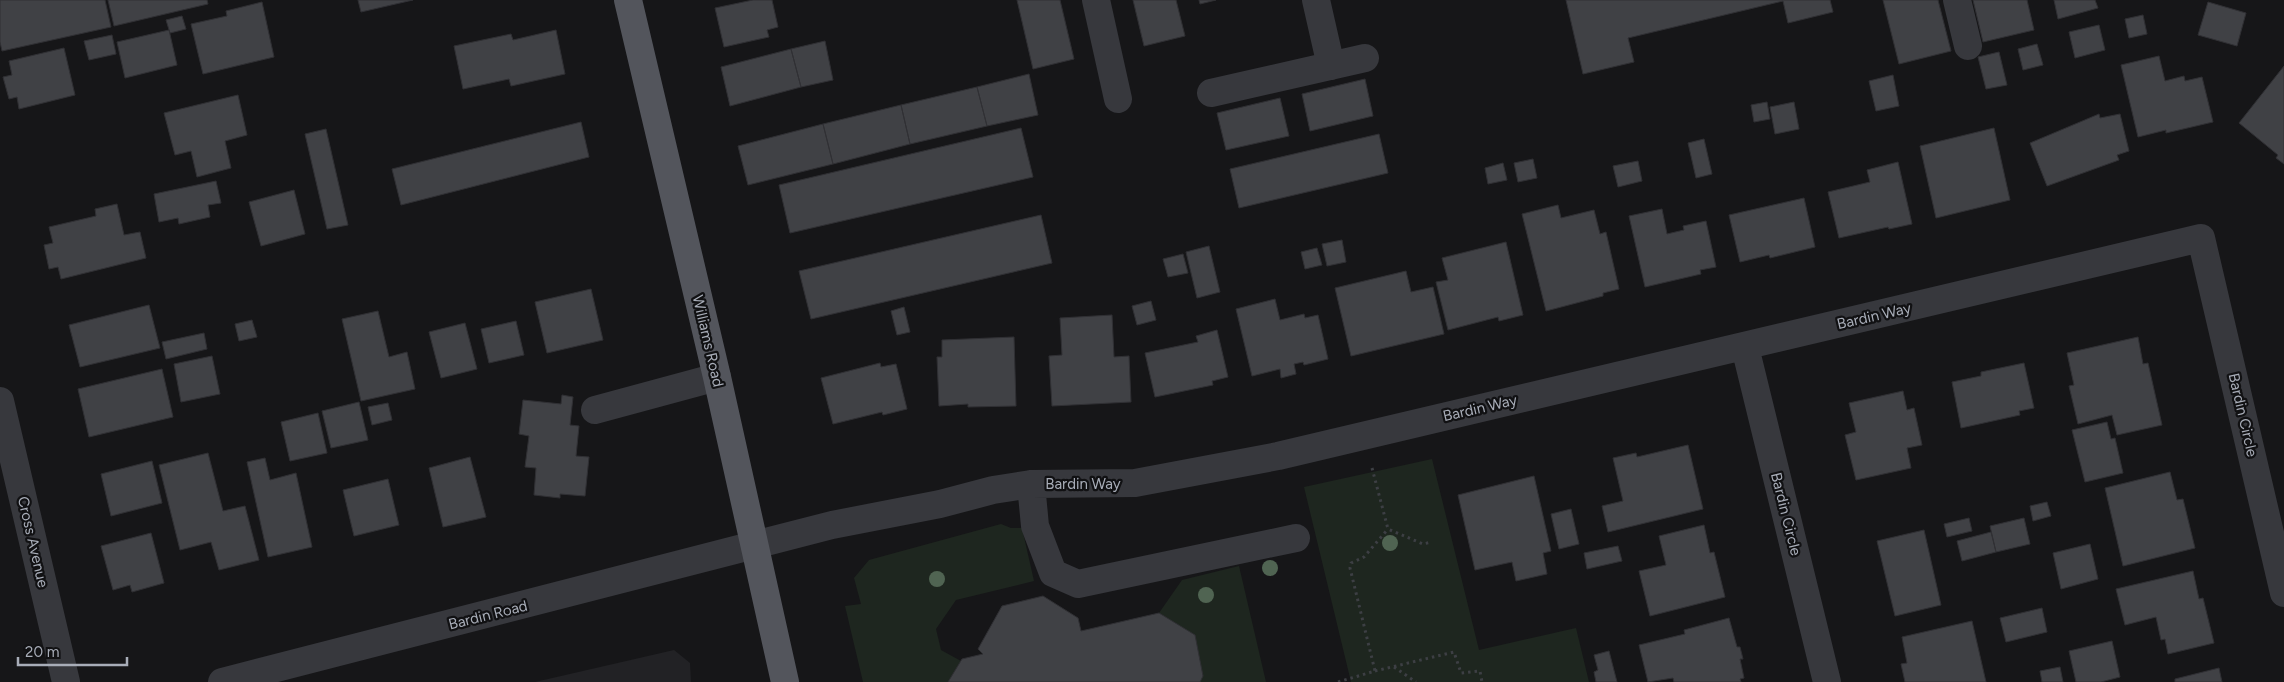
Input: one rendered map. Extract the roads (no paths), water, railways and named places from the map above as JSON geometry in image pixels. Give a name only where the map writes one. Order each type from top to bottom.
[{"type":"main road","name":"Williams Road","points":[[628,0],[717,378],[753,546],[785,682]]},
{"type":"street","points":[[1096,0],[1118,99]]},
{"type":"street","points":[[1316,0],[1332,66]]},
{"type":"street","points":[[1957,0],[1968,46]]},
{"type":"street","points":[[1211,93],[1365,58]]},
{"type":"street","name":"Bardin Way","points":[[753,546],[832,525],[940,504],[992,490],[1031,484],[1135,484],[1278,456],[2201,238]]},
{"type":"street","name":"Bardin Circle","points":[[2201,238],[2284,593]]},
{"type":"street","name":"Bardin Circle","points":[[1745,347],[1826,682]]},
{"type":"street","points":[[595,410],[717,378]]},
{"type":"street","name":"Cross Avenue","points":[[0,401],[66,682]]},
{"type":"street","points":[[1031,484],[1035,526],[1053,573],[1078,584],[1296,538]]},
{"type":"street","name":"Bardin Road","points":[[222,682],[753,546]]}]
